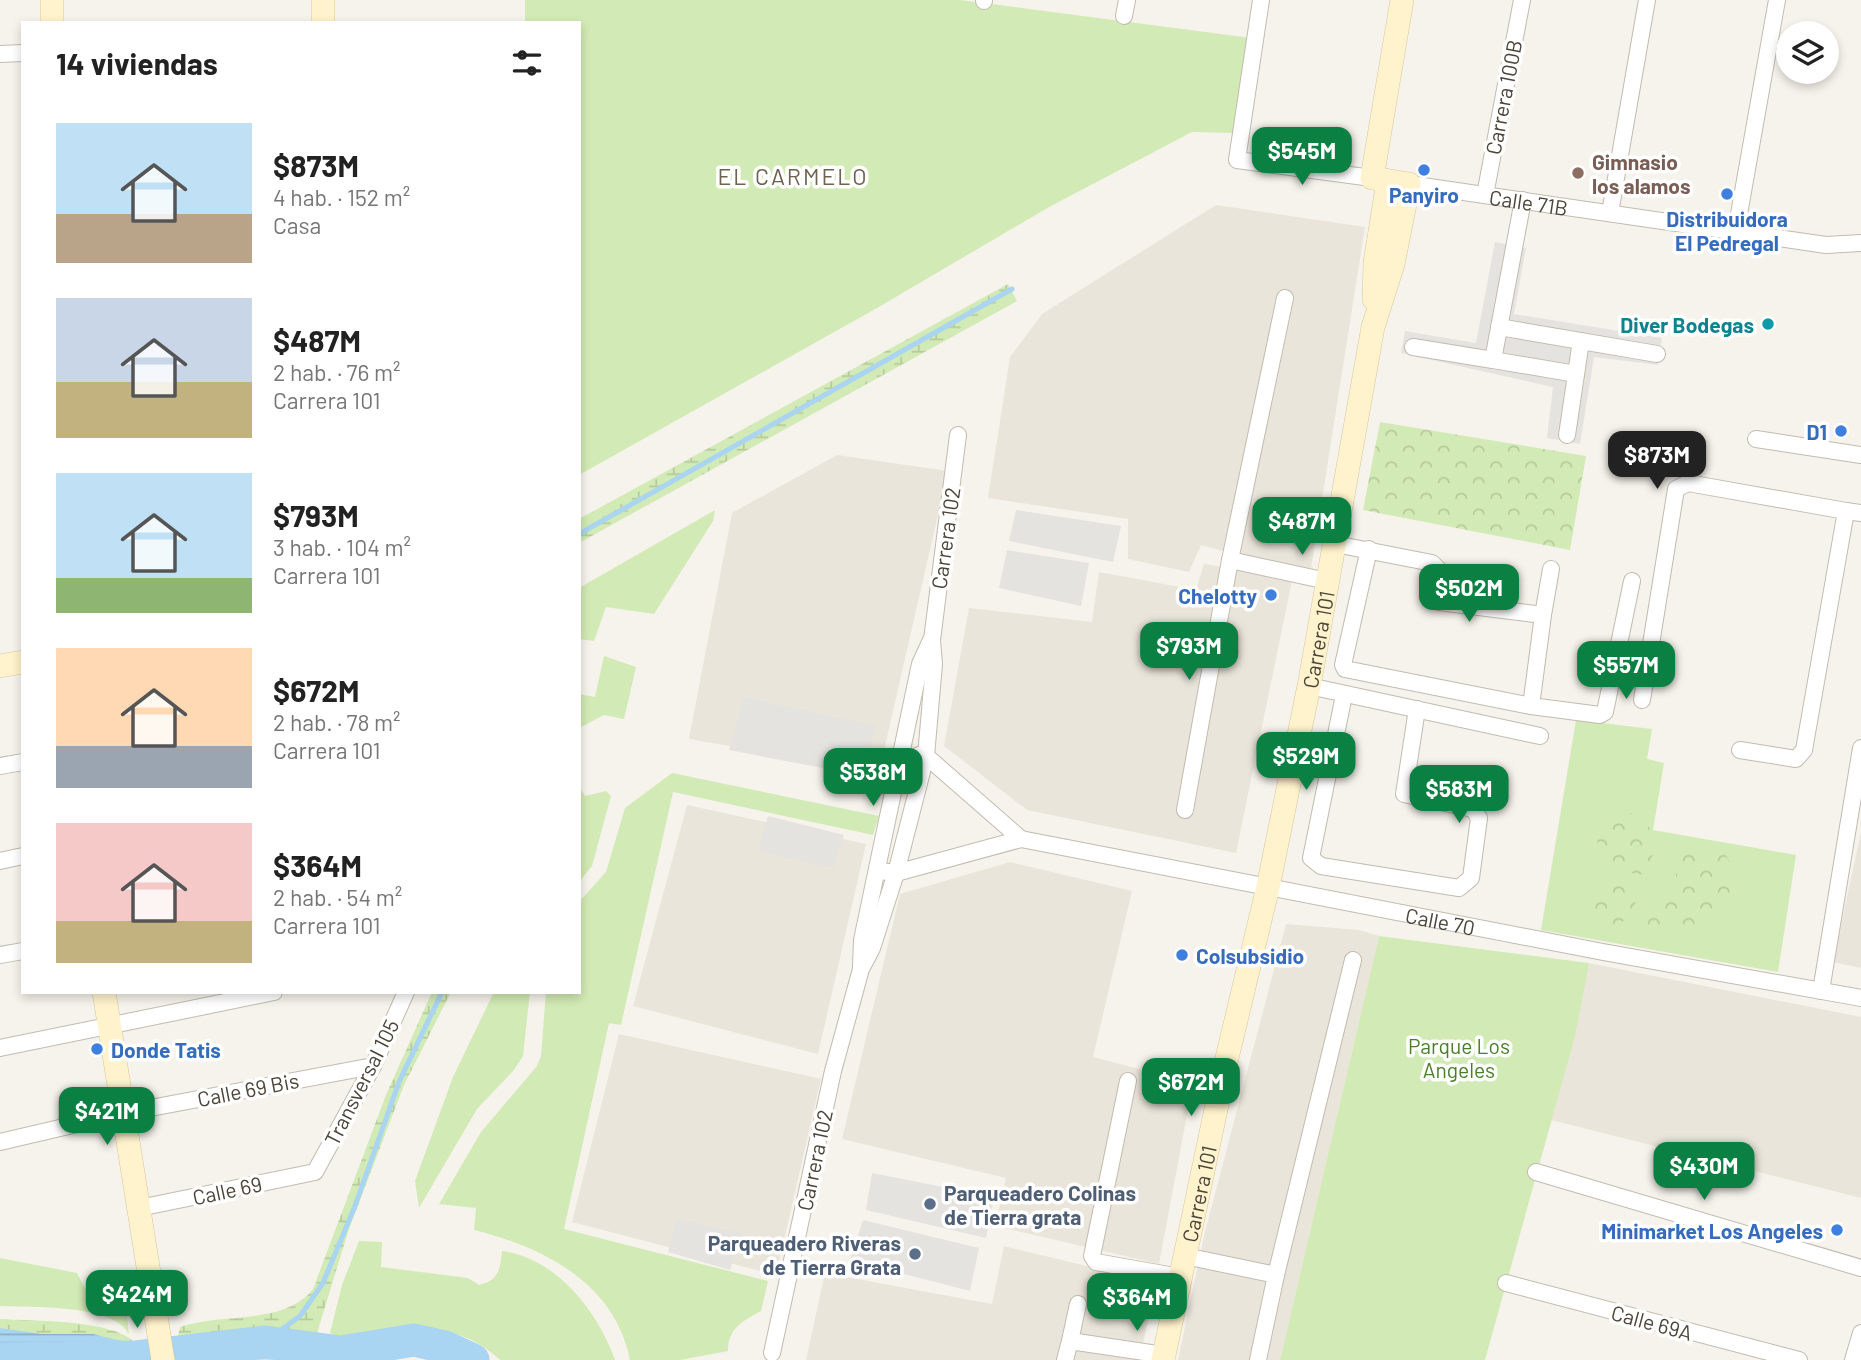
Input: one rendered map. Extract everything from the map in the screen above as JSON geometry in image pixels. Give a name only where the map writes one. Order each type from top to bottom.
[{"type":"street","points":[[52,0],[52,21]]},
{"type":"street","points":[[323,0],[323,21]]},
{"type":"street","name":"Calle 71B","points":[[1261,0],[1237,160],[1826,244],[1861,243]]},
{"type":"street","name":"Carrera 101","points":[[1163,1358],[1226,1062],[1268,887],[1335,544],[1373,327],[1375,263],[1390,181],[1402,0]]},
{"type":"street","name":"Carrera 100B","points":[[1485,195],[1522,0]]},
{"type":"street","points":[[1610,213],[1647,0]]},
{"type":"street","points":[[1735,231],[1777,0]]},
{"type":"street","points":[[0,54],[21,53]]},
{"type":"street","points":[[1493,360],[1523,200]]},
{"type":"street","points":[[1185,810],[1230,560],[1284,298]]},
{"type":"street","points":[[1499,327],[1657,354]]},
{"type":"street","points":[[1567,435],[1581,341]]},
{"type":"street","points":[[1413,347],[1576,374]]},
{"type":"street","name":"Carrera 102","points":[[772,1353],[833,1071],[861,969],[872,948],[897,873],[926,756],[934,664],[932,640],[958,435]]},
{"type":"street","points":[[1756,439],[1861,455]]},
{"type":"street","points":[[1642,700],[1676,489],[1688,483],[1854,512],[1804,750],[1796,759],[1740,750]]},
{"type":"street","points":[[1335,544],[1432,563],[1438,569],[1433,595],[1439,602],[1544,615]]},
{"type":"street","points":[[1369,549],[1343,665],[1345,669],[1531,706],[1600,715],[1605,712],[1632,581]]},
{"type":"street","points":[[1230,560],[1327,581]]},
{"type":"street","points":[[1531,706],[1551,569]]},
{"type":"street","name":"Carrera 102","points":[[861,969],[862,940],[904,753],[920,664],[932,640]]},
{"type":"street","points":[[0,666],[21,662]]},
{"type":"street","points":[[1308,686],[1539,736]]},
{"type":"street","points":[[1344,695],[1311,858],[1321,866],[1459,888],[1471,878],[1479,818],[1473,809],[1404,794],[1417,709]]},
{"type":"street","points":[[1821,991],[1861,748]]},
{"type":"street","points":[[904,753],[926,756],[1021,839]]},
{"type":"street","points":[[0,766],[21,762]]},
{"type":"street","name":"Calle 70","points":[[879,871],[897,873],[1021,839],[1861,998]]},
{"type":"street","points":[[0,861],[21,856]]},
{"type":"street","points":[[0,955],[21,951]]},
{"type":"street","points":[[1258,1360],[1276,1275],[1353,960]]},
{"type":"street","points":[[104,994],[163,1360]]},
{"type":"street","points":[[0,1048],[264,994]]},
{"type":"street","name":"Transversal 105","points":[[315,1172],[373,1066],[406,994]]},
{"type":"street","name":"Calle 69 Bis","points":[[0,1142],[124,1112],[373,1066]]},
{"type":"street","points":[[1128,1081],[1092,1256],[1096,1262],[1276,1275]]},
{"type":"street","name":"Calle 69","points":[[139,1208],[315,1172]]},
{"type":"street","points":[[1536,1172],[1861,1268]]},
{"type":"street","name":"Calle 69A","points":[[1506,1283],[1799,1360]]},
{"type":"street","points":[[1065,1360],[1077,1304]]},
{"type":"street","points":[[1853,1360],[1861,1333]]},
{"type":"street","points":[[1070,1341],[1163,1358]]},
{"type":"shaded area","points":[[1216,205],[1365,227],[1310,575],[1201,545],[1189,572],[1128,559],[1128,519],[988,498],[1010,357],[1042,314]]},
{"type":"shaded area","points":[[1495,242],[1526,248],[1514,314],[1662,338],[1658,365],[1594,357],[1580,444],[1547,438],[1553,387],[1401,353],[1405,331],[1476,343]]},
{"type":"shaded area","points":[[837,455],[948,471],[879,772],[689,739],[732,513]]},
{"type":"shaded area","points":[[1016,510],[1121,526],[1113,562],[1009,541]]},
{"type":"shaded area","points":[[1007,550],[1089,563],[1081,606],[999,588]]},
{"type":"shaded area","points":[[1204,564],[1293,576],[1236,853],[1027,810],[944,746],[969,608],[1092,622],[1099,572],[1196,590]]},
{"type":"shaded area","points":[[744,697],[876,726],[863,776],[729,750]]},
{"type":"shaded area","points":[[687,805],[866,844],[818,1054],[633,1006]]},
{"type":"shaded area","points":[[768,816],[844,835],[833,868],[758,851]]},
{"type":"shaded area","points":[[1861,832],[1861,968],[1833,962]]},
{"type":"shaded area","points":[[1010,862],[1132,891],[1093,1057],[1193,1083],[1159,1264],[995,1226],[1006,1178],[842,1139],[900,894]]},
{"type":"shaded area","points":[[1286,924],[1359,930],[1379,936],[1280,1360],[1178,1360],[1205,1232]]},
{"type":"shaded area","points":[[1589,963],[1861,1017],[1861,1198],[1551,1120]]},
{"type":"shaded area","points":[[619,1034],[821,1079],[776,1275],[572,1222]]},
{"type":"shaded area","name":"Parqueadero Colinas de Tierra grata","points":[[872,1173],[994,1197],[986,1238],[866,1210]]},
{"type":"shaded area","points":[[677,1219],[741,1233],[730,1270],[668,1252]]},
{"type":"shaded area","name":"Parqueadero Riveras de Tierra Grata","points":[[863,1220],[979,1248],[970,1291],[850,1260]]},
{"type":"shaded area","points":[[1004,1246],[1157,1283],[1139,1360],[806,1360],[825,1273],[992,1304]]},
{"type":"green space","points":[[525,0],[960,0],[1251,38],[1236,133],[1192,132],[1049,207],[877,308],[581,474],[581,21],[525,21]]},
{"type":"green space","points":[[1008,284],[1017,301],[581,542],[581,518]]},
{"type":"green space","points":[[1380,422],[1586,456],[1570,550],[1363,510]]},
{"type":"green space","points":[[715,510],[713,521],[654,614],[606,607],[594,641],[581,639],[581,587]]},
{"type":"green space","points":[[604,656],[636,667],[624,719],[604,715],[581,727],[581,694],[595,697]]},
{"type":"green space","points":[[1576,720],[1652,729],[1647,759],[1664,763],[1653,830],[1796,855],[1778,972],[1541,930]]},
{"type":"green space","points":[[672,773],[879,816],[873,835],[673,792],[621,1025],[609,1023],[564,1229],[768,1281],[761,1311],[734,1331],[728,1351],[680,1360],[630,1360],[622,1333],[609,1310],[572,1272],[525,1247],[474,1230],[476,1208],[439,1204],[481,1132],[537,1066],[541,1056],[546,994],[581,994],[581,900],[606,872],[625,808]]},
{"type":"green space","points":[[581,789],[585,796],[606,791],[611,796],[592,866],[581,880]]},
{"type":"green space","points":[[1638,812],[1658,840],[1646,875],[1596,868],[1598,830],[1618,816]]},
{"type":"green space","points":[[1706,850],[1724,852],[1734,870],[1738,901],[1716,922],[1661,935],[1645,926],[1650,911],[1676,896],[1676,854]]},
{"type":"green space","points":[[1629,880],[1642,892],[1628,916],[1615,929],[1597,925],[1587,900],[1613,881]]},
{"type":"green space","name":"Parque Los Angeles","points":[[1379,936],[1589,963],[1575,1036],[1485,1360],[1280,1360]]},
{"type":"green space","points":[[431,994],[450,994],[404,1085],[349,1229],[317,1333],[325,1339],[337,1342],[424,1336],[453,1344],[479,1360],[454,1360],[429,1350],[409,1346],[318,1360],[180,1360],[177,1341],[180,1327],[269,1313],[301,1301],[313,1289],[386,1095]]},
{"type":"green space","points":[[493,994],[530,994],[523,1056],[514,1070],[477,1109],[419,1208],[415,1181],[453,1077]]},
{"type":"green space","points":[[359,1241],[382,1242],[381,1267],[468,1278],[479,1285],[495,1277],[502,1251],[540,1264],[573,1290],[586,1306],[608,1342],[615,1360],[500,1360],[465,1337],[425,1329],[382,1330],[341,1338],[330,1333],[342,1285]]},
{"type":"green space","points":[[0,1258],[77,1273],[92,1302],[125,1298],[129,1334],[120,1324],[89,1312],[0,1306]]},
{"type":"green space","points":[[0,1319],[73,1323],[112,1330],[127,1336],[137,1345],[141,1360],[0,1360]]},
{"type":"water","points":[[0,1328],[41,1334],[93,1334],[125,1342],[132,1353],[130,1360],[0,1360]]},
{"type":"waterway","points":[[581,533],[1012,289]]},
{"type":"waterway","points":[[265,1342],[300,1316],[323,1283],[355,1206],[399,1082],[441,994]]},
{"type":"waterway","points":[[0,1359],[136,1357],[265,1342],[341,1352],[414,1340],[445,1347],[473,1360]]},
{"type":"place","name":"Panyiro","points":[[1424,170]]},
{"type":"place","name":"Gimnasio los alamos","points":[[1578,173]]},
{"type":"place","name":"Distribuidora El Pedregal","points":[[1727,194]]},
{"type":"place","name":"Diver Bodegas","points":[[1768,324]]},
{"type":"place","name":"D1","points":[[1841,431]]},
{"type":"place","name":"Chelotty","points":[[1271,595]]},
{"type":"place","name":"Colsubsidio","points":[[1182,955]]},
{"type":"place","name":"Donde Tatis","points":[[97,1049]]},
{"type":"place","name":"Parqueadero Colinas de Tierra grata","points":[[930,1204]]},
{"type":"place","name":"Minimarket Los Angeles","points":[[1837,1230]]},
{"type":"place","name":"Parqueadero Riveras de Tierra Grata","points":[[915,1254]]},
{"type":"district","name":"EL CARMELO","points":[[793,176]]}]
